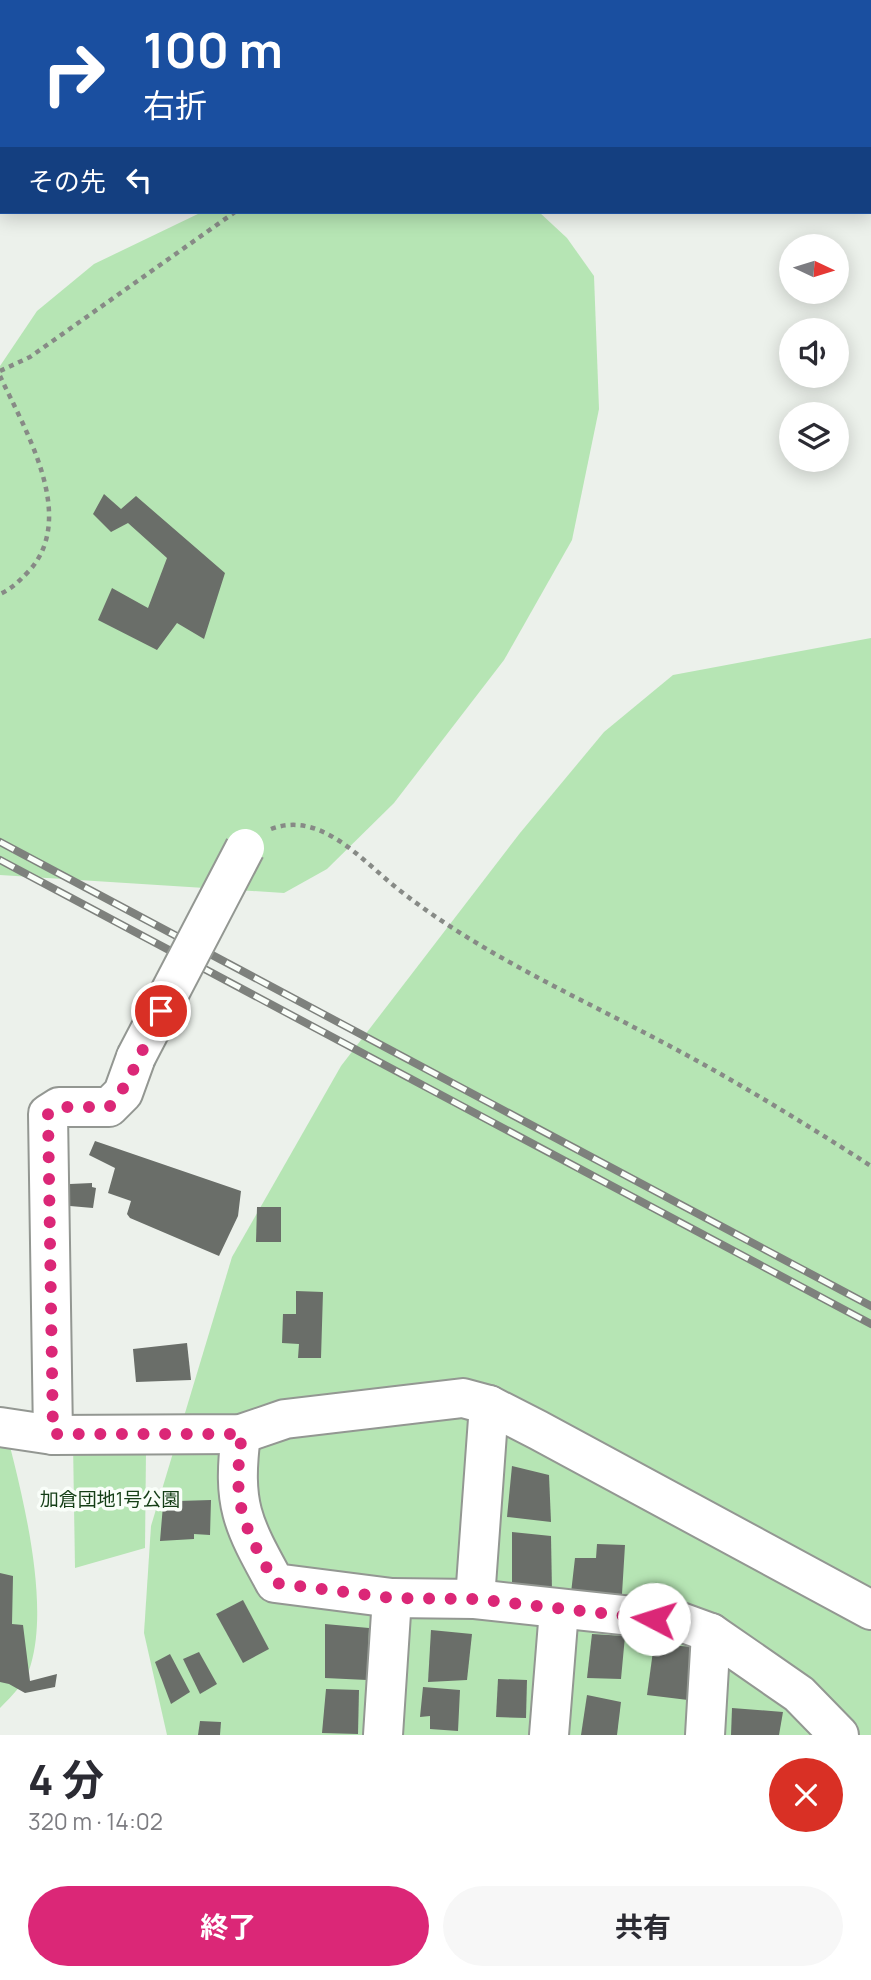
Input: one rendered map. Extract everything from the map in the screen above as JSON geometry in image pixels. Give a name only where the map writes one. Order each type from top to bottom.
[{"type":"street","points":[[53,1434],[48,1114],[59,1107],[109,1107],[123,1093],[136,1057],[245,848]]},
{"type":"street","points":[[0,1427],[53,1434],[242,1434],[285,1419],[463,1398],[489,1405],[871,1610]]},
{"type":"street","points":[[475,1599],[489,1405]]},
{"type":"street","points":[[242,1434],[236,1478],[244,1527],[275,1583],[392,1598],[475,1599],[678,1621],[710,1633],[799,1694],[839,1735]]},
{"type":"street","points":[[383,1735],[392,1598]]},
{"type":"street","points":[[549,1735],[559,1610]]},
{"type":"street","points":[[705,1735],[710,1633]]},
{"type":"path","points":[[0,594],[13,588],[41,558],[50,520],[40,464],[0,374],[30,358],[232,214]]},
{"type":"path","points":[[245,848],[261,833],[285,824],[305,823],[338,839],[425,911],[523,969],[671,1046],[871,1166]]},
{"type":"green space","points":[[198,214],[541,214],[567,238],[594,276],[599,409],[572,540],[504,660],[394,803],[327,869],[284,893],[0,875],[0,366],[37,311],[94,264]]},
{"type":"green space","points":[[871,638],[871,1735],[167,1735],[144,1633],[151,1526],[232,1257],[341,1066],[520,833],[604,732],[673,675]]},
{"type":"green space","points":[[0,1408],[30,1536],[37,1605],[36,1636],[29,1670],[18,1688],[0,1708]]},
{"type":"green space","name":"加倉団地1号公園","points":[[73,1442],[146,1450],[145,1548],[75,1568]]},
{"type":"building","points":[[104,494],[121,509],[136,496],[225,573],[204,639],[177,623],[157,650],[98,620],[112,588],[148,608],[167,558],[128,523],[111,532],[93,514]]},
{"type":"building","points":[[95,1141],[241,1191],[238,1216],[219,1256],[130,1218],[127,1214],[131,1201],[108,1193],[115,1168],[89,1155]]},
{"type":"building","points":[[92,1183],[92,1187],[96,1188],[93,1208],[70,1206],[70,1184]]},
{"type":"building","points":[[257,1207],[281,1207],[281,1242],[256,1242]]},
{"type":"building","points":[[296,1291],[323,1292],[321,1358],[298,1358],[299,1344],[282,1343],[283,1314],[296,1314]]},
{"type":"building","points":[[187,1343],[191,1380],[136,1382],[133,1349]]},
{"type":"building","points":[[512,1466],[549,1475],[551,1522],[507,1517]]},
{"type":"building","points":[[211,1500],[210,1535],[194,1534],[194,1539],[160,1541],[163,1505],[177,1505],[178,1501]]},
{"type":"building","points":[[512,1532],[551,1536],[552,1592],[512,1591]]},
{"type":"building","points":[[597,1544],[625,1545],[622,1594],[571,1593],[575,1558],[596,1558]]},
{"type":"building","points":[[0,1573],[13,1576],[12,1624],[23,1625],[30,1681],[57,1674],[55,1687],[25,1693],[0,1682]]},
{"type":"building","points":[[243,1600],[269,1649],[243,1663],[216,1614]]},
{"type":"building","points":[[325,1624],[369,1628],[367,1680],[325,1678]]},
{"type":"building","points":[[431,1630],[472,1634],[467,1680],[428,1682]]},
{"type":"building","points":[[592,1634],[625,1636],[621,1679],[587,1678]]},
{"type":"building","points":[[654,1644],[694,1647],[688,1700],[647,1695]]},
{"type":"building","points":[[199,1652],[217,1684],[200,1694],[183,1659]]},
{"type":"building","points":[[170,1654],[190,1692],[171,1704],[155,1662]]},
{"type":"building","points":[[498,1679],[527,1680],[526,1718],[496,1717]]},
{"type":"building","points":[[423,1687],[460,1690],[458,1731],[430,1729],[430,1716],[420,1717]]},
{"type":"building","points":[[326,1689],[359,1690],[358,1734],[322,1733]]},
{"type":"building","points":[[587,1695],[621,1702],[617,1735],[581,1735]]},
{"type":"building","points":[[732,1708],[783,1712],[779,1735],[731,1735]]},
{"type":"building","points":[[200,1721],[221,1722],[220,1735],[198,1735]]},
{"type":"railway","points":[[0,842],[871,1306]]},
{"type":"railway","points":[[0,860],[871,1324]]},
{"type":"route","points":[[161,1011],[136,1057],[123,1093],[109,1107],[59,1107],[48,1114],[53,1434],[242,1434],[236,1478],[244,1527],[275,1583],[392,1598],[475,1599],[654,1619]]}]
